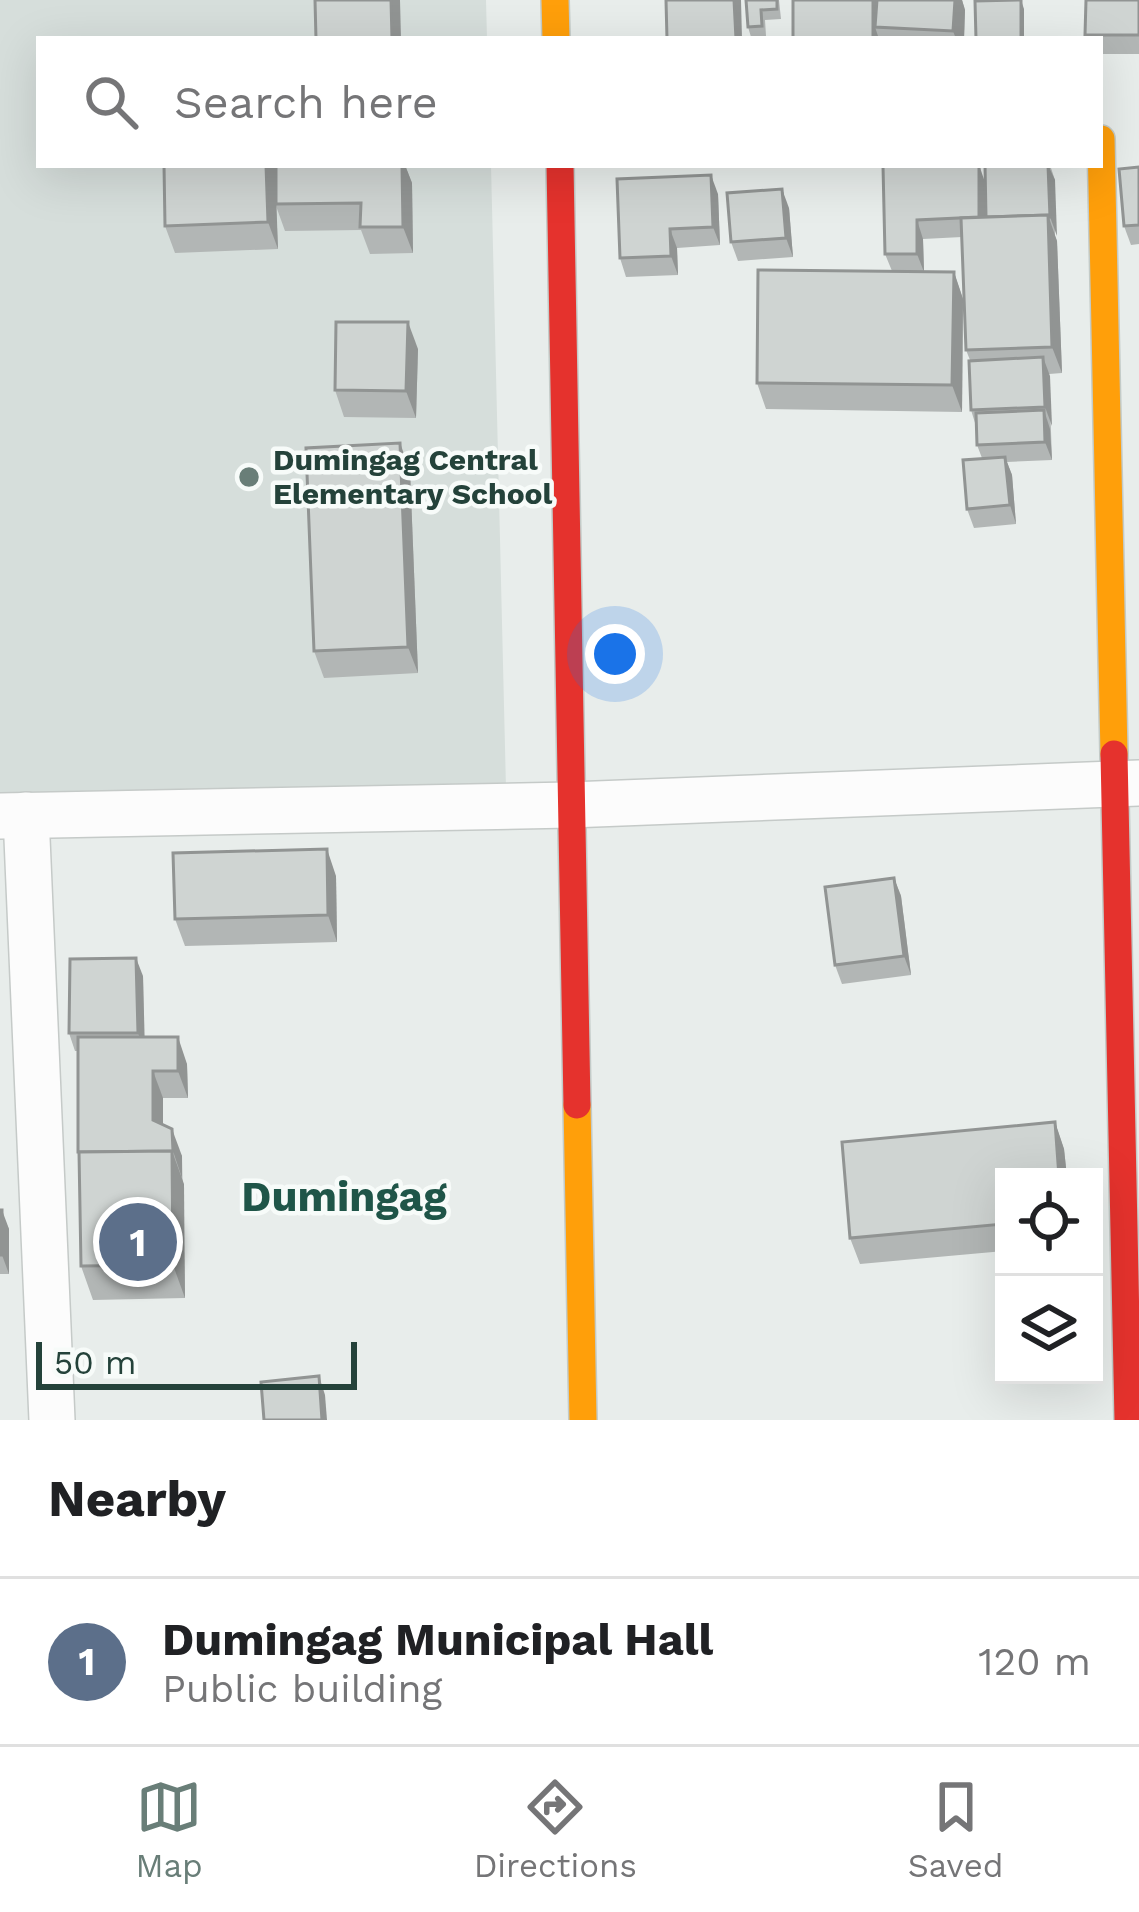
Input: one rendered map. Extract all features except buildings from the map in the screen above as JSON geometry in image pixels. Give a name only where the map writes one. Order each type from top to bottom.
[{"type":"main road","points":[[555,0],[556,36]]},
{"type":"main road","points":[[560,168],[584,1420]]},
{"type":"main road","points":[[1101,168],[1126,784],[1128,1420]]},
{"type":"street","points":[[1103,139],[1139,139]]},
{"type":"street","points":[[52,1420],[13,815],[571,806],[1126,784]]},
{"type":"shaded area","name":"Dumingag Central Elementary School","points":[[0,0],[486,0],[487,36],[36,36],[36,168],[491,168],[506,789],[0,806]]},
{"type":"traffic: slow","points":[[555,0],[556,36]]},
{"type":"traffic: slow","points":[[1102,168],[1114,754]]},
{"type":"traffic: slow","points":[[577,1105],[583,1420]]},
{"type":"traffic: jam","points":[[560,168],[577,1105]]},
{"type":"traffic: jam","points":[[1114,754],[1128,1420]]},
{"type":"place","name":"Dumingag Central Elementary School","points":[[249,477]]},
{"type":"place","name":"Dumingag Municipal Hall","points":[[138,1242]]},
{"type":"district","name":"Dumingag","points":[[344,1196]]}]
